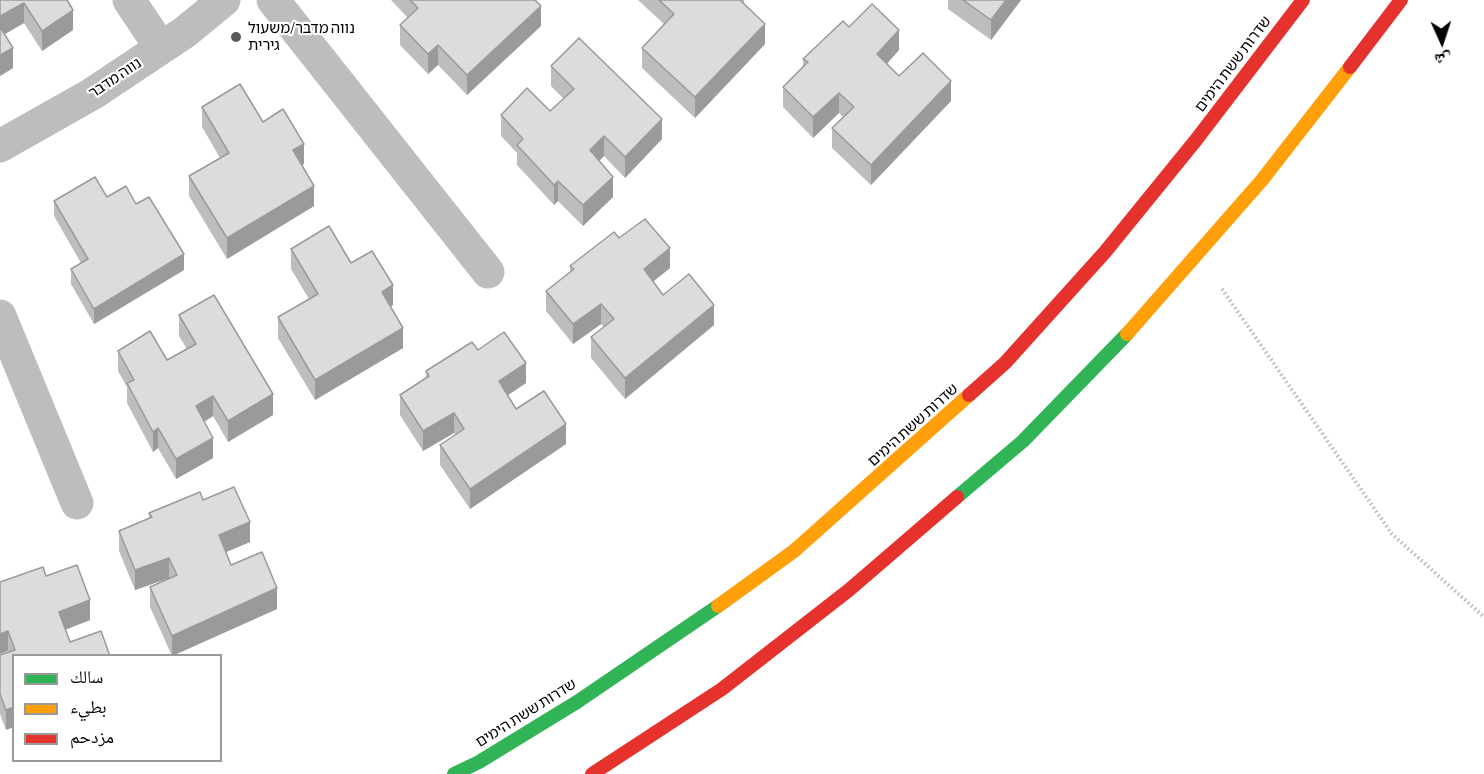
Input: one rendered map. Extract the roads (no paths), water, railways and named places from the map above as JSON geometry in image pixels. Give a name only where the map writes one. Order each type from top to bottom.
[{"type":"main road","name":"שדרות ששת הימים","points":[[454,774],[479,762],[577,702],[690,627],[794,551],[909,451],[1005,363],[1105,252],[1196,140],[1303,0]]},
{"type":"main road","points":[[592,774],[722,689],[849,590],[1014,449],[1129,332],[1198,255],[1262,180],[1401,0]]},
{"type":"street","points":[[129,0],[161,48]]},
{"type":"street","name":"נווה מדבר","points":[[0,146],[93,94],[185,32],[224,0]]},
{"type":"street","points":[[273,0],[488,272]]},
{"type":"street","points":[[0,316],[77,503]]},
{"type":"place","name":"נווה מדבר/משעול גירית","points":[[236,37]]}]
